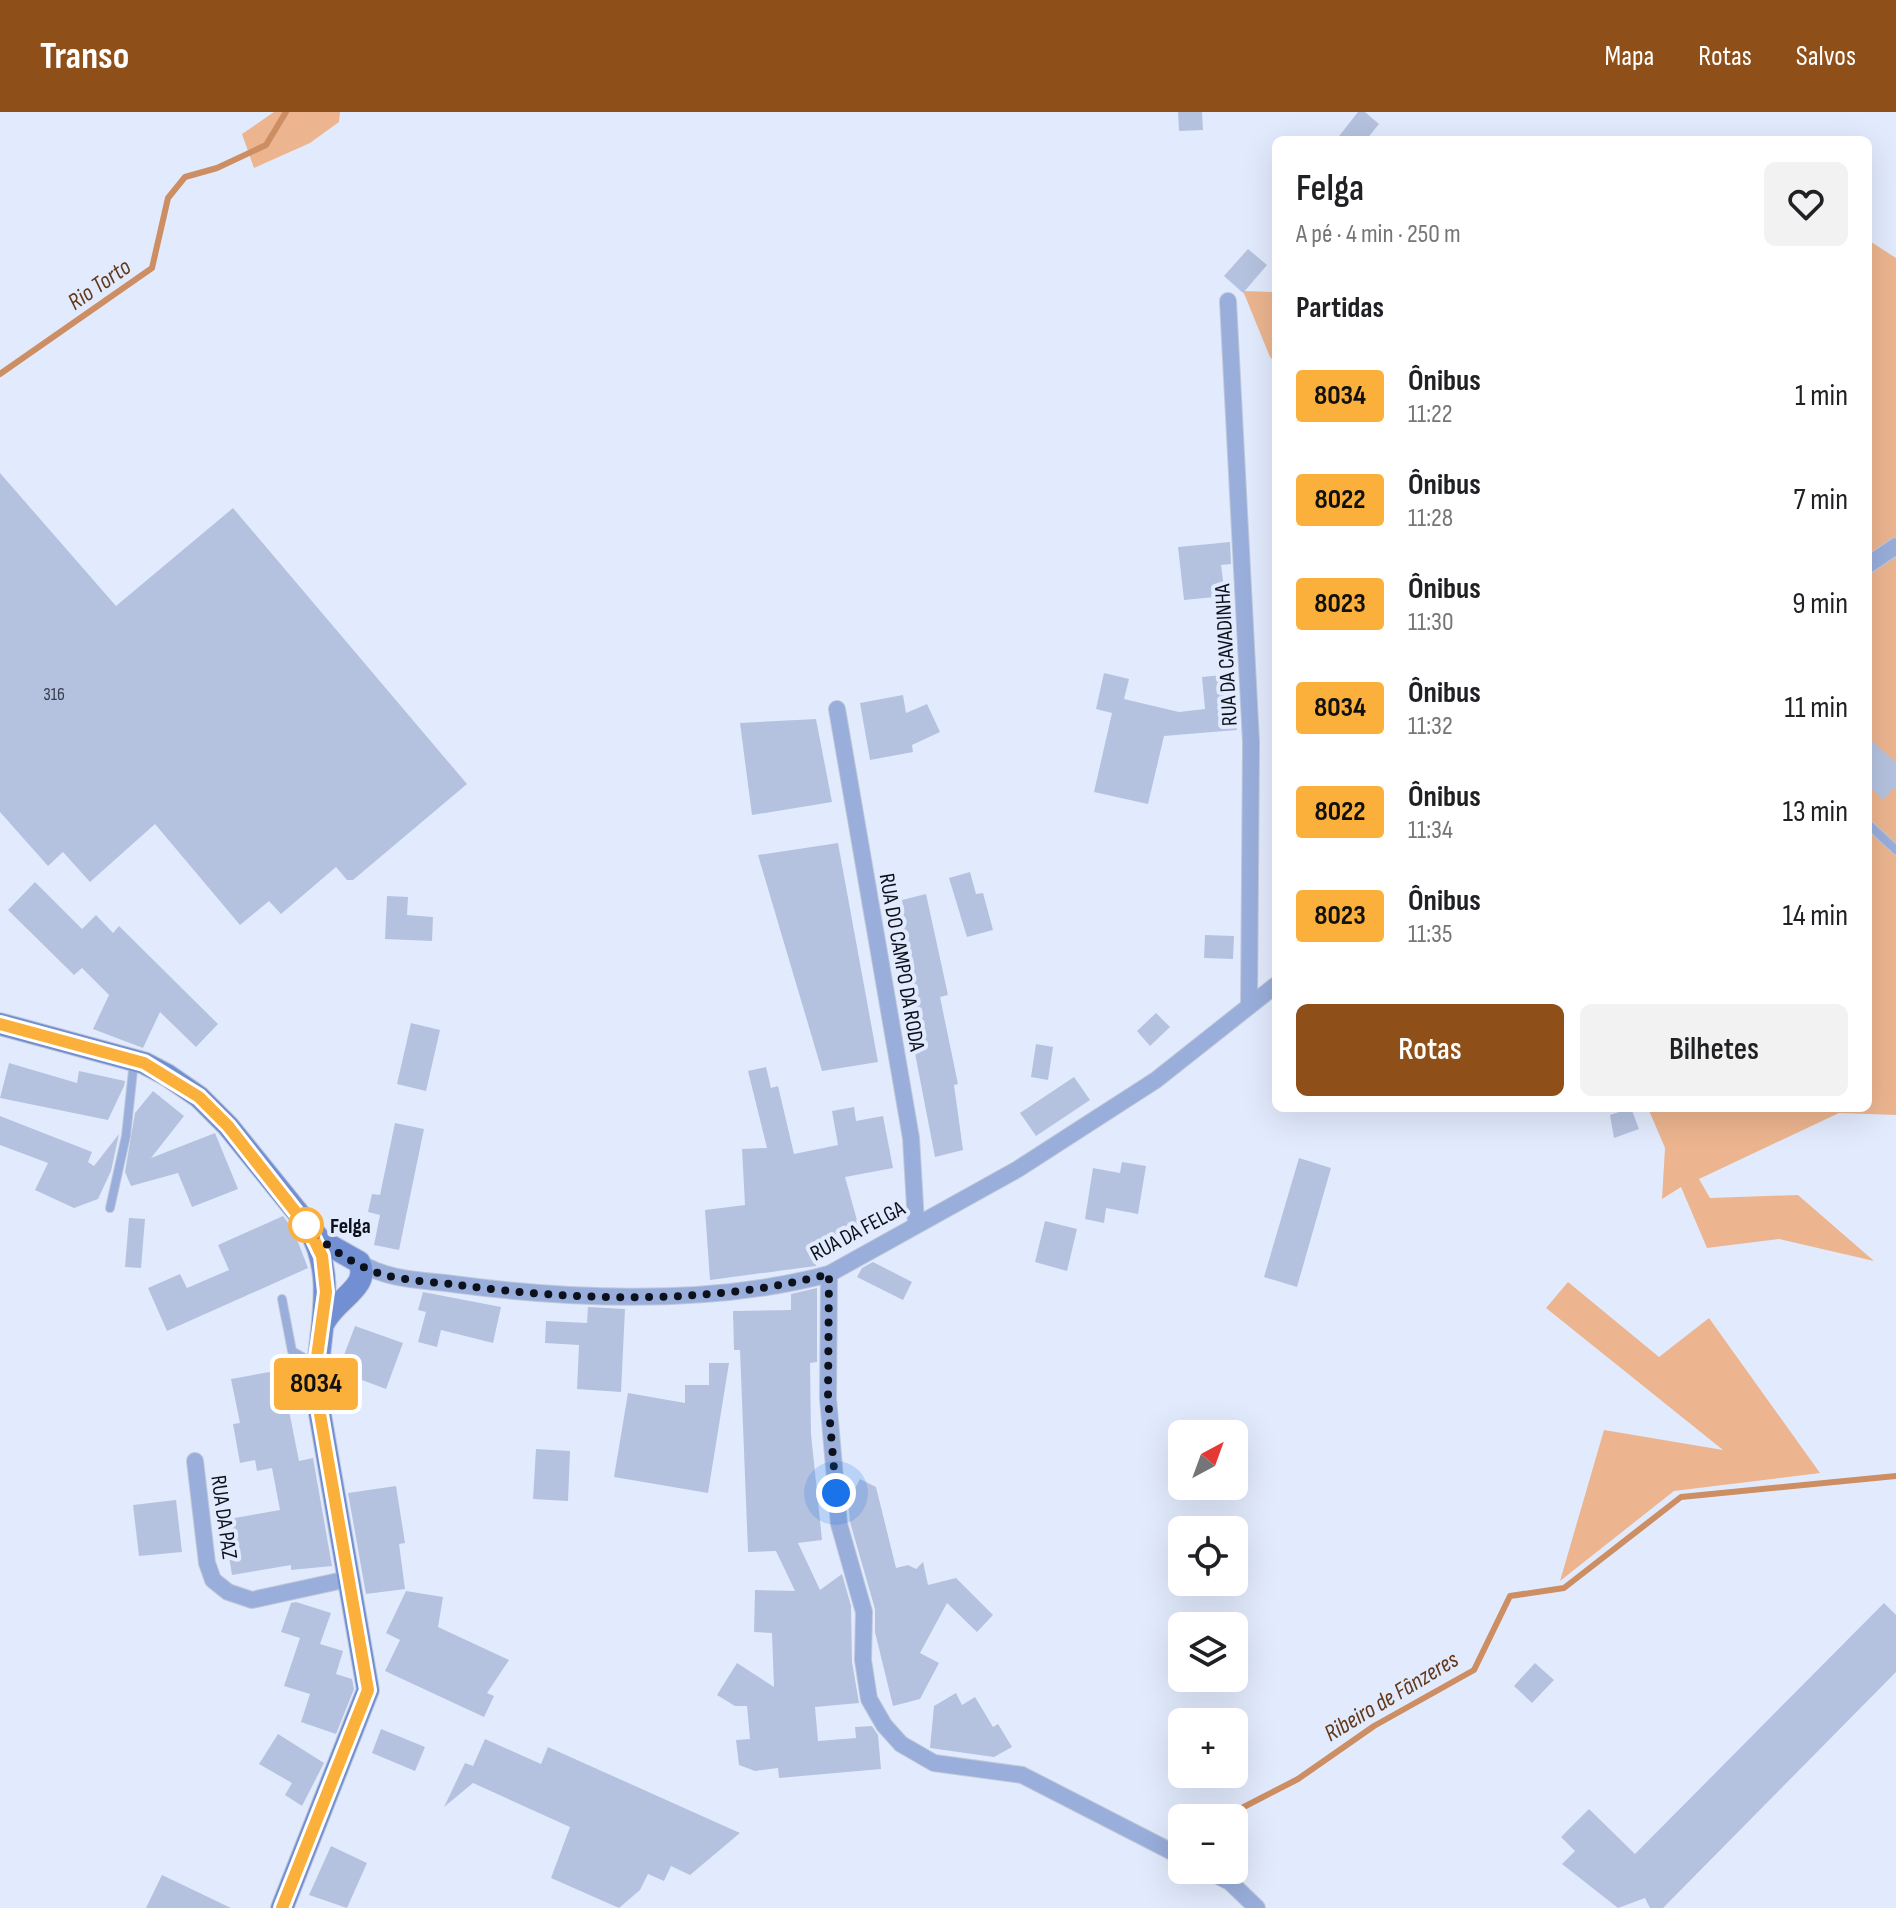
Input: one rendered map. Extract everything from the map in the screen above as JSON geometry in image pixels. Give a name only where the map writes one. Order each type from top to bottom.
[{"type":"street","name":"RUA DA CAVADINHA","points":[[1228,301],[1251,742],[1249,1006]]},
{"type":"street","points":[[1872,562],[1896,546]]},
{"type":"street","name":"RUA DO CAMPO DA RODA","points":[[837,709],[911,1138],[916,1223]]},
{"type":"street","name":"RUA DA FELGA","points":[[353,1290],[379,1277],[390,1276],[568,1298],[730,1290],[829,1274],[1018,1169],[1156,1080],[1272,988]]},
{"type":"street","points":[[0,1024],[134,1060],[167,1075],[199,1097],[228,1126],[309,1229],[322,1256],[326,1292],[316,1364],[317,1397],[368,1690],[282,1908]]},
{"type":"street","points":[[309,1229],[350,1258],[362,1275],[353,1290],[332,1309],[320,1337]]},
{"type":"street","name":"RUA DA FELGA","points":[[350,1258],[390,1276]]},
{"type":"street","points":[[324,1276],[330,1259],[350,1258]]},
{"type":"street","points":[[829,1274],[828,1398],[839,1524],[864,1612],[863,1660],[869,1699],[884,1725],[901,1744],[934,1763],[1022,1775],[1168,1850]]},
{"type":"street","points":[[324,1276],[334,1292],[353,1290]]},
{"type":"street","name":"RUA DA PAZ","points":[[195,1461],[207,1563],[213,1580],[228,1592],[252,1600],[348,1579]]},
{"type":"street","points":[[1232,1884],[1257,1908]]},
{"type":"lane","points":[[1872,828],[1896,850]]},
{"type":"lane","points":[[110,1208],[126,1136],[134,1060]]},
{"type":"lane","points":[[282,1299],[292,1351],[316,1364]]},
{"type":"shaded area","points":[[274,112],[340,112],[339,122],[310,143],[254,168],[242,134]]},
{"type":"shaded area","points":[[1872,243],[1896,258],[1896,1115],[1839,1113],[1699,1179],[1710,1198],[1798,1195],[1874,1261],[1779,1239],[1707,1248],[1681,1187],[1662,1199],[1665,1148],[1650,1112],[1872,1112]]},
{"type":"shaded area","points":[[1243,291],[1272,292],[1272,359]]},
{"type":"shaded area","points":[[1568,1282],[1659,1357],[1709,1318],[1820,1473],[1674,1491],[1560,1581],[1604,1430],[1723,1450],[1546,1308]]},
{"type":"building","points":[[1178,112],[1202,112],[1203,130],[1179,131]]},
{"type":"building","points":[[1358,112],[1365,112],[1379,124],[1369,136],[1339,136]]},
{"type":"building","points":[[1248,249],[1267,265],[1243,293],[1224,276]]},
{"type":"building","points":[[0,473],[116,606],[233,508],[467,784],[353,880],[347,880],[336,867],[281,914],[269,901],[240,925],[155,824],[90,882],[63,852],[48,866],[0,812]]},
{"type":"building","points":[[1230,542],[1231,564],[1221,565],[1225,596],[1184,600],[1178,547]]},
{"type":"building","points":[[1104,673],[1129,679],[1124,699],[1179,712],[1205,709],[1202,677],[1232,674],[1237,730],[1164,736],[1148,804],[1094,792],[1112,713],[1096,709]]},
{"type":"building","points":[[903,695],[906,713],[927,704],[940,732],[912,745],[913,752],[870,760],[860,703]]},
{"type":"building","points":[[816,719],[832,802],[752,815],[740,723]]},
{"type":"building","points":[[1872,741],[1896,763],[1896,786],[1883,800],[1872,789]]},
{"type":"building","points":[[838,843],[878,1062],[822,1071],[758,855]]},
{"type":"building","points":[[970,872],[976,894],[983,893],[993,930],[967,937],[949,878]]},
{"type":"building","points":[[35,882],[82,929],[96,915],[113,933],[119,926],[218,1024],[196,1047],[160,1012],[143,1048],[93,1029],[109,995],[82,968],[74,975],[8,910]]},
{"type":"building","points":[[926,894],[948,995],[940,997],[958,1084],[954,1085],[963,1150],[935,1157],[907,1012],[898,915],[904,914],[902,900]]},
{"type":"building","points":[[387,896],[408,897],[407,915],[433,917],[432,941],[385,939]]},
{"type":"building","points":[[1205,935],[1234,936],[1233,959],[1204,958]]},
{"type":"building","points":[[1156,1013],[1170,1027],[1150,1046],[1137,1031]]},
{"type":"building","points":[[411,1023],[440,1030],[426,1091],[397,1084]]},
{"type":"building","points":[[1036,1044],[1053,1047],[1048,1080],[1031,1077]]},
{"type":"building","points":[[9,1063],[77,1083],[79,1071],[125,1081],[108,1120],[0,1098]]},
{"type":"building","points":[[766,1067],[771,1088],[778,1086],[794,1154],[838,1145],[832,1111],[854,1107],[856,1121],[883,1116],[893,1168],[845,1177],[862,1238],[814,1251],[816,1266],[710,1280],[705,1210],[745,1205],[742,1149],[767,1148],[748,1071]]},
{"type":"building","points":[[1074,1077],[1090,1100],[1036,1136],[1020,1113]]},
{"type":"building","points":[[153,1091],[184,1116],[151,1158],[215,1133],[238,1189],[192,1207],[178,1173],[131,1186],[125,1172],[135,1113]]},
{"type":"building","points":[[1633,1112],[1639,1129],[1614,1138],[1610,1115]]},
{"type":"building","points":[[0,1116],[92,1152],[88,1162],[94,1166],[119,1134],[111,1171],[98,1199],[74,1208],[35,1190],[48,1163],[0,1145]]},
{"type":"building","points":[[395,1123],[424,1129],[399,1250],[374,1245],[380,1215],[368,1212],[372,1194],[380,1195]]},
{"type":"building","points":[[1299,1158],[1331,1168],[1297,1287],[1264,1277]]},
{"type":"building","points":[[1122,1162],[1146,1166],[1138,1214],[1106,1208],[1104,1223],[1085,1219],[1093,1168],[1120,1173]]},
{"type":"building","points":[[283,1216],[293,1229],[308,1268],[167,1331],[148,1288],[180,1274],[187,1288],[229,1270],[218,1245]]},
{"type":"building","points":[[129,1218],[145,1219],[141,1268],[125,1267]]},
{"type":"building","points":[[1045,1221],[1077,1229],[1067,1271],[1035,1262]]},
{"type":"building","points":[[873,1262],[912,1282],[903,1300],[857,1277],[862,1268]]},
{"type":"building","points":[[817,1288],[817,1362],[810,1363],[811,1434],[822,1540],[798,1543],[820,1590],[842,1574],[851,1606],[852,1662],[859,1703],[815,1707],[818,1741],[856,1738],[855,1727],[872,1726],[878,1735],[881,1769],[779,1778],[778,1768],[755,1771],[739,1765],[736,1740],[750,1739],[747,1706],[735,1706],[717,1695],[737,1663],[774,1687],[772,1633],[754,1632],[755,1590],[795,1591],[776,1551],[748,1552],[740,1350],[734,1350],[733,1311],[791,1310],[791,1294]]},
{"type":"building","points":[[423,1292],[501,1307],[493,1343],[441,1330],[437,1347],[418,1342],[426,1312],[418,1310]]},
{"type":"building","points":[[588,1307],[625,1309],[621,1392],[577,1389],[579,1345],[545,1343],[546,1321],[587,1323]]},
{"type":"building","points":[[355,1326],[403,1343],[386,1389],[338,1371]]},
{"type":"building","points":[[709,1363],[729,1363],[708,1493],[614,1477],[628,1393],[685,1403],[685,1385],[709,1385]]},
{"type":"building","points":[[281,1370],[299,1461],[313,1458],[332,1566],[291,1570],[291,1565],[232,1575],[227,1544],[221,1545],[217,1521],[280,1510],[272,1468],[257,1471],[255,1460],[240,1463],[233,1424],[240,1423],[231,1379]]},
{"type":"building","points":[[536,1449],[570,1451],[568,1501],[533,1499]]},
{"type":"building","points":[[860,1479],[876,1487],[896,1568],[908,1565],[916,1569],[923,1562],[928,1585],[956,1578],[993,1615],[977,1632],[947,1603],[920,1653],[939,1663],[920,1699],[893,1706],[875,1632],[875,1609],[850,1522],[848,1502]]},
{"type":"building","points":[[396,1486],[405,1543],[399,1544],[405,1589],[366,1594],[348,1493]]},
{"type":"building","points":[[176,1500],[182,1552],[139,1556],[133,1505]]},
{"type":"building","points":[[406,1591],[443,1597],[438,1627],[509,1660],[487,1693],[494,1696],[484,1717],[385,1671],[400,1640],[386,1633]]},
{"type":"building","points":[[291,1603],[331,1613],[320,1644],[343,1651],[336,1674],[352,1679],[354,1689],[336,1734],[301,1722],[310,1694],[284,1686],[300,1638],[281,1632]]},
{"type":"building","points":[[1884,1603],[1896,1615],[1896,1672],[1663,1908],[1650,1908],[1645,1898],[1618,1908],[1562,1864],[1575,1851],[1561,1837],[1589,1809],[1635,1854]]},
{"type":"building","points":[[1535,1663],[1554,1680],[1532,1703],[1514,1686]]},
{"type":"building","points":[[956,1693],[962,1705],[975,1697],[993,1727],[998,1724],[1012,1747],[994,1757],[930,1748],[934,1706]]},
{"type":"building","points":[[381,1729],[425,1747],[415,1771],[372,1753]]},
{"type":"building","points":[[278,1734],[324,1763],[302,1806],[285,1795],[292,1783],[259,1764]]},
{"type":"building","points":[[485,1739],[541,1764],[548,1747],[740,1833],[690,1875],[671,1866],[664,1881],[648,1874],[640,1890],[619,1908],[551,1878],[570,1827],[473,1783],[444,1807],[465,1763],[473,1766]]},
{"type":"building","points":[[331,1846],[367,1863],[347,1908],[309,1895]]},
{"type":"building","points":[[162,1875],[231,1908],[146,1908]]},
{"type":"waterway","name":"Rio Torto","points":[[0,374],[152,268],[168,198],[185,177],[217,168],[266,145],[286,112]]},
{"type":"waterway","name":"Ribeiro de Fânzeres","points":[[1248,1805],[1298,1779],[1374,1726],[1474,1670],[1510,1596],[1564,1588],[1681,1497],[1896,1476]]},
{"type":"bus line","name":"8034","points":[[0,1024],[144,1063],[199,1097],[228,1126],[277,1187],[309,1229],[322,1256],[326,1292],[316,1364],[317,1397],[348,1579],[364,1652],[368,1690],[282,1908]]},
{"type":"place","name":"Felga","points":[[306,1225]]},
{"type":"route","points":[[306,1225],[329,1248],[354,1258],[378,1273],[535,1295],[568,1298],[665,1295],[762,1287],[829,1274],[828,1398],[836,1493]]}]
